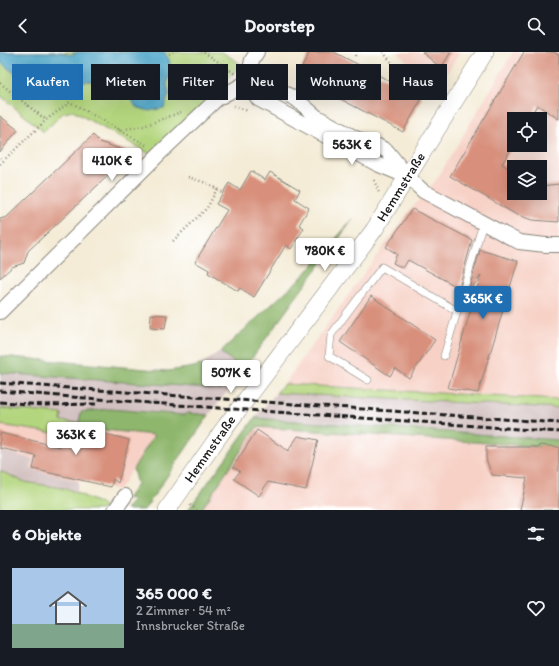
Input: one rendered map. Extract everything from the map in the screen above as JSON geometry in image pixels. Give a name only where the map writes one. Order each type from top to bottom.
[{"type":"street","points":[[251,64],[257,52]]},
{"type":"street","name":"Hemmstraße","points":[[167,510],[226,426],[347,268],[392,203],[485,52]]},
{"type":"street","points":[[288,95],[296,99],[317,117],[363,142],[378,146],[387,151],[408,177],[423,191],[519,242],[546,246],[559,245]]},
{"type":"street","points":[[0,312],[160,153],[216,100]]},
{"type":"street","points":[[115,510],[125,496]]},
{"type":"lane","points":[[444,356],[483,223]]},
{"type":"lane","points":[[368,380],[329,356],[332,335],[346,312],[382,267],[457,310]]},
{"type":"path","points":[[169,54],[173,52]]},
{"type":"path","points":[[204,52],[236,74]]},
{"type":"path","points":[[355,56],[356,52]]},
{"type":"path","points":[[382,52],[393,64]]},
{"type":"path","points":[[0,83],[46,120]]},
{"type":"path","points":[[220,100],[255,114]]},
{"type":"path","points":[[0,164],[46,120],[70,102],[160,153]]},
{"type":"path","points":[[118,130],[144,126],[168,118],[186,109]]},
{"type":"path","points":[[188,177],[223,193]]},
{"type":"path","points":[[370,177],[376,181],[380,195],[392,203]]},
{"type":"path","points":[[173,241],[206,208],[217,189]]},
{"type":"path","points":[[298,238],[333,260]]},
{"type":"path","points":[[193,507],[197,510]]},
{"type":"shaded area","points":[[397,52],[460,52],[447,73],[447,64],[409,64]]},
{"type":"shaded area","points":[[513,52],[559,52],[559,400],[284,384],[407,214],[437,179]]},
{"type":"shaded area","points":[[220,352],[235,363],[224,378],[233,384],[209,415],[81,412],[79,423],[61,421],[61,414],[0,408],[0,373],[221,389],[209,369],[200,365]]},
{"type":"shaded area","points":[[276,393],[559,408],[559,440],[255,418]]},
{"type":"shaded area","points":[[0,425],[61,434],[84,428],[154,435],[119,490],[31,469],[33,459],[0,451]]},
{"type":"shaded area","points":[[257,427],[559,448],[559,510],[201,510]]},
{"type":"shaded area","points":[[0,451],[33,459],[31,469],[79,481],[76,493],[68,489],[0,478]]},
{"type":"green space","points":[[0,52],[222,52],[241,64],[236,64],[236,70],[228,79],[228,64],[168,64],[168,100],[209,100],[152,155],[73,111],[63,113],[44,132],[0,95]]},
{"type":"green space","points":[[353,219],[233,384],[224,378],[235,363],[220,352],[305,274]]},
{"type":"green space","points":[[0,356],[168,371],[200,365],[214,374],[220,384],[221,389],[0,373]]},
{"type":"green space","points":[[284,384],[559,400],[559,408],[276,393]]},
{"type":"green space","points":[[0,408],[62,414],[61,421],[79,423],[84,428],[61,434],[0,425]]},
{"type":"green space","points":[[110,409],[184,415],[188,413],[209,415],[144,510],[126,510],[133,500],[127,499],[137,485],[133,469],[154,435],[84,428],[79,423],[81,412]]},
{"type":"green space","points":[[255,418],[559,440],[559,448],[257,427],[201,510],[188,510]]},
{"type":"green space","points":[[0,471],[25,482],[68,489],[105,506],[102,510],[0,510]]},
{"type":"water","points":[[0,52],[60,52],[70,55],[79,52],[164,52],[169,59],[170,64],[168,64],[168,97],[164,108],[149,111],[136,107],[132,100],[160,100],[160,64],[91,64],[91,81],[83,82],[83,64],[12,64],[12,71],[0,62]]},
{"type":"building","points":[[310,52],[334,52],[357,64],[304,64]]},
{"type":"building","points":[[422,52],[451,52],[444,64],[436,64]]},
{"type":"building","points":[[524,52],[554,52],[559,55],[559,119],[537,105],[533,112],[507,112],[507,152],[509,152],[502,164],[507,167],[507,200],[547,200],[547,185],[559,184],[559,222],[532,220],[515,214],[450,176]]},
{"type":"building","points":[[381,77],[389,81],[389,100],[421,100],[403,132],[342,100],[381,100]]},
{"type":"building","points":[[0,116],[18,130],[0,152]]},
{"type":"building","points":[[93,135],[100,142],[132,153],[28,251],[24,263],[12,267],[0,278],[0,219],[7,217]]},
{"type":"building","points":[[251,171],[265,180],[270,172],[300,190],[295,199],[309,208],[299,225],[304,228],[291,249],[286,245],[254,297],[240,288],[238,291],[208,273],[209,270],[195,262],[227,210],[216,204],[229,183],[240,190]]},
{"type":"building","points":[[412,209],[472,240],[459,288],[408,260],[403,268],[393,263],[397,254],[386,247]]},
{"type":"building","points":[[480,250],[518,261],[478,393],[448,388],[481,275],[468,293]]},
{"type":"building","points":[[371,296],[435,340],[409,378],[395,368],[390,376],[340,342]]},
{"type":"building","points":[[151,314],[167,315],[165,329],[150,328]]},
{"type":"building","points":[[83,428],[129,440],[118,483],[113,479],[111,487],[33,469],[36,456],[0,448],[0,433],[60,447],[62,441],[75,444]]},
{"type":"building","points":[[257,430],[288,451],[298,436],[318,440],[306,490],[268,482],[259,496],[234,479],[240,471],[233,467]]},
{"type":"building","points":[[539,445],[559,447],[559,510],[520,510],[527,478],[492,475],[486,459],[486,447],[540,447]]},
{"type":"railway","points":[[0,383],[559,423]]},
{"type":"railway","points":[[0,391],[559,432]]},
{"type":"railway","points":[[0,402],[44,405],[96,404]]}]
